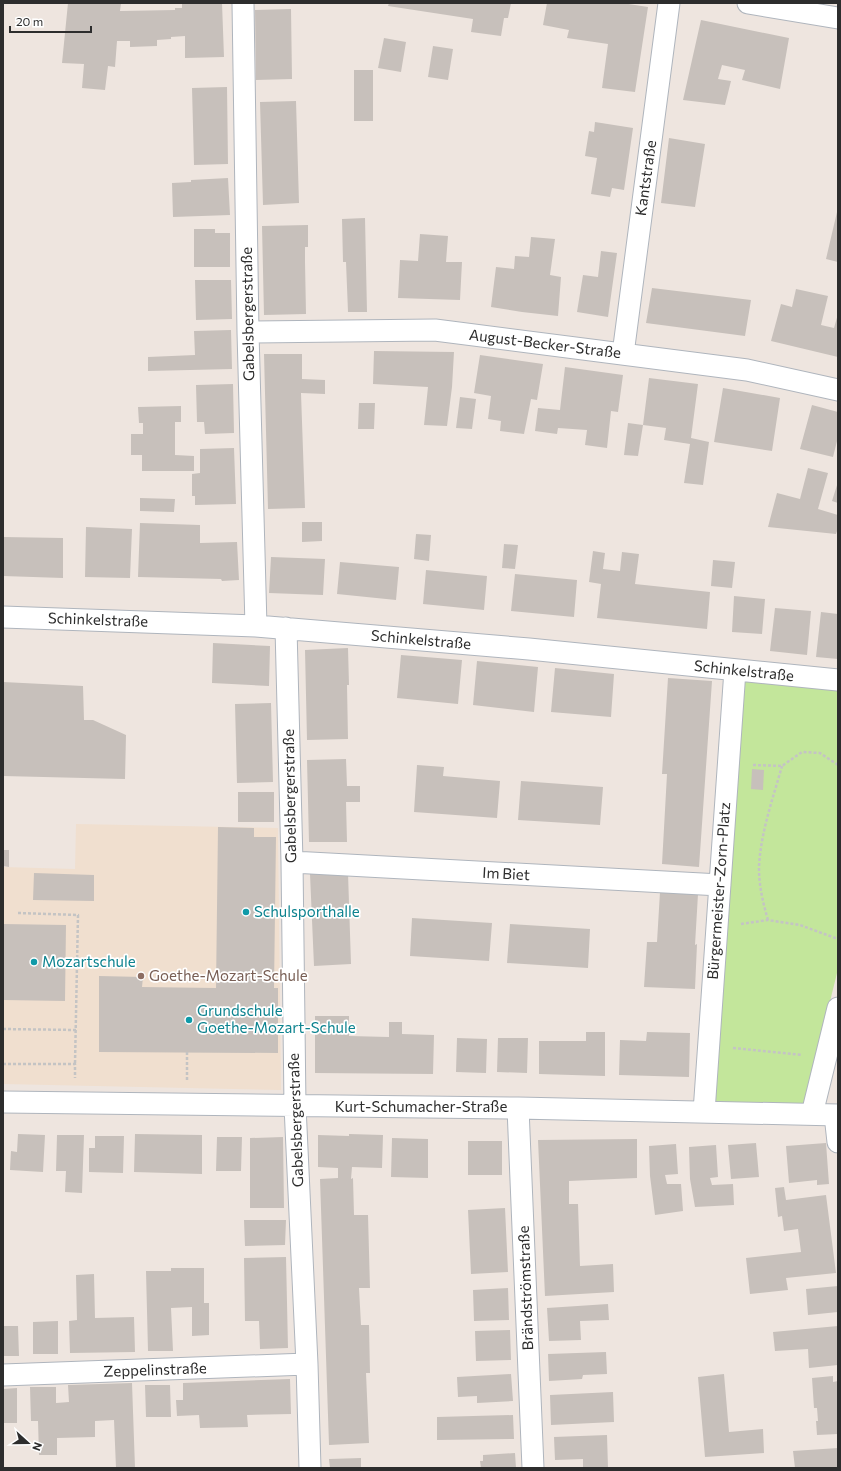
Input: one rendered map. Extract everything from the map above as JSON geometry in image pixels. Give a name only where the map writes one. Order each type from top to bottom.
[{"type":"street","name":"Gabelsbergerstraße","points":[[243,3],[248,332],[256,626]]},
{"type":"street","name":"Kantstraße","points":[[622,354],[669,3]]},
{"type":"street","points":[[748,3],[838,18]]},
{"type":"street","name":"August-Becker-Straße","points":[[248,332],[435,330],[747,370],[838,390]]},
{"type":"street","name":"Schinkelstraße","points":[[3,617],[286,628],[529,649],[838,680]]},
{"type":"street","name":"Gabelsbergerstraße","points":[[286,628],[292,862],[295,1106],[307,1364],[310,1468]]},
{"type":"street","name":"Bürgermeister-Zorn-Platz","points":[[704,1112],[735,670]]},
{"type":"street","name":"Im Biet","points":[[292,862],[720,885]]},
{"type":"street","points":[[812,1114],[838,1008]]},
{"type":"street","name":"Kurt-Schumacher-Straße","points":[[3,1102],[518,1108],[836,1115]]},
{"type":"street","name":"Brändströmstraße","points":[[518,1108],[533,1468]]},
{"type":"street","points":[[836,1115],[838,1142]]},
{"type":"street","name":"Zeppelinstraße","points":[[3,1375],[307,1364]]},
{"type":"path","points":[[728,764],[782,766],[802,752],[820,753],[838,765]]},
{"type":"path","points":[[768,920],[762,897],[759,868],[765,829],[782,766]]},
{"type":"path","points":[[18,913],[78,915],[74,1102]]},
{"type":"path","points":[[717,929],[768,920],[800,925],[838,939]]},
{"type":"path","points":[[3,1029],[76,1030]]},
{"type":"path","points":[[709,1045],[826,1057]]},
{"type":"path","points":[[3,1064],[75,1064]]},
{"type":"shaded area","name":"Goethe-Mozart-Schule","points":[[76,824],[278,828],[281,1090],[3,1084],[3,867],[75,869]]},
{"type":"green space","points":[[742,680],[838,690],[838,969],[805,1103],[713,1103]]},
{"type":"building","points":[[68,3],[121,3],[120,11],[175,10],[175,8],[182,8],[182,3],[222,3],[224,57],[185,58],[185,36],[157,40],[157,46],[130,47],[130,41],[117,41],[115,67],[108,66],[105,90],[82,88],[84,64],[62,63]]},
{"type":"building","points":[[389,3],[511,3],[508,18],[504,18],[501,36],[471,32],[473,19],[388,6]]},
{"type":"building","points":[[547,3],[622,3],[648,7],[635,92],[602,88],[608,44],[567,38],[569,30],[543,25]]},
{"type":"building","points":[[291,9],[292,79],[256,80],[255,10]]},
{"type":"building","points":[[701,20],[789,38],[780,89],[742,80],[745,70],[722,65],[718,79],[731,81],[725,105],[683,100]]},
{"type":"building","points":[[384,38],[406,42],[401,72],[378,68]]},
{"type":"building","points":[[433,46],[453,49],[448,80],[428,77]]},
{"type":"building","points":[[354,70],[373,70],[373,121],[354,121]]},
{"type":"building","points":[[227,87],[228,164],[194,165],[192,88]]},
{"type":"building","points":[[296,101],[299,203],[263,205],[260,102]]},
{"type":"building","points":[[595,122],[633,128],[624,190],[612,188],[610,197],[591,194],[597,158],[585,156],[589,131],[594,132]]},
{"type":"building","points":[[669,138],[705,144],[695,207],[661,203]]},
{"type":"building","points":[[228,178],[230,215],[173,217],[172,183],[191,182],[191,180]]},
{"type":"building","points":[[838,212],[838,262],[826,259]]},
{"type":"building","points":[[365,218],[367,312],[348,312],[346,262],[343,262],[342,219]]},
{"type":"building","points":[[308,225],[308,247],[305,247],[306,314],[264,315],[262,226]]},
{"type":"building","points":[[194,229],[215,229],[215,233],[230,233],[230,267],[194,267]]},
{"type":"building","points":[[420,234],[448,236],[446,262],[462,262],[460,300],[398,298],[400,260],[418,261]]},
{"type":"building","points":[[531,237],[555,239],[550,275],[561,277],[558,316],[491,307],[496,267],[514,269],[515,256],[529,257]]},
{"type":"building","points":[[601,251],[617,253],[608,317],[577,312],[583,275],[598,277]]},
{"type":"building","points":[[195,280],[231,280],[232,319],[196,320]]},
{"type":"building","points":[[652,288],[751,300],[745,336],[646,323]]},
{"type":"building","points":[[796,289],[828,296],[821,325],[834,328],[838,314],[838,357],[771,341],[781,304],[792,307]]},
{"type":"building","points":[[231,330],[232,369],[148,371],[148,357],[195,355],[194,331]]},
{"type":"building","points":[[374,351],[454,352],[452,387],[447,426],[424,425],[428,387],[373,384]]},
{"type":"building","points":[[264,354],[302,354],[302,379],[325,380],[325,394],[301,393],[305,508],[268,509]]},
{"type":"building","points":[[480,355],[543,364],[537,400],[531,399],[524,434],[500,431],[501,421],[488,419],[491,396],[474,393]]},
{"type":"building","points":[[565,367],[623,375],[618,412],[611,411],[607,448],[585,445],[587,430],[558,428],[557,434],[535,431],[538,408],[560,410]]},
{"type":"building","points":[[649,378],[698,384],[691,438],[709,442],[703,485],[684,483],[690,444],[664,440],[666,428],[643,425]]},
{"type":"building","points":[[233,384],[234,433],[205,434],[204,422],[197,422],[196,385]]},
{"type":"building","points":[[723,388],[780,398],[772,451],[714,442]]},
{"type":"building","points":[[460,397],[476,399],[472,429],[456,428]]},
{"type":"building","points":[[359,403],[375,403],[374,429],[358,429]]},
{"type":"building","points":[[812,405],[838,412],[838,437],[833,457],[800,449]]},
{"type":"building","points":[[181,406],[181,422],[175,422],[175,455],[194,456],[194,471],[142,471],[142,455],[131,455],[131,434],[143,434],[143,423],[139,423],[138,407]]},
{"type":"building","points":[[628,423],[643,425],[638,456],[624,455]]},
{"type":"building","points":[[234,448],[236,504],[195,505],[195,496],[192,496],[192,474],[200,473],[200,449]]},
{"type":"building","points":[[808,468],[828,473],[818,509],[838,515],[838,528],[836,534],[768,527],[777,493],[800,499]]},
{"type":"building","points":[[838,482],[838,503],[832,501]]},
{"type":"building","points":[[140,498],[175,499],[174,512],[140,511]]},
{"type":"building","points":[[302,522],[322,522],[322,541],[302,542]]},
{"type":"building","points":[[140,523],[200,525],[200,543],[237,542],[239,580],[222,581],[221,579],[138,577]]},
{"type":"building","points":[[86,527],[132,529],[130,578],[85,577]]},
{"type":"building","points":[[416,534],[431,535],[429,561],[414,559]]},
{"type":"building","points":[[3,537],[63,538],[63,578],[3,576]]},
{"type":"building","points":[[504,544],[518,545],[515,569],[502,568]]},
{"type":"building","points":[[593,551],[605,553],[603,569],[620,571],[622,552],[639,554],[635,584],[710,592],[707,629],[597,618],[601,584],[589,582]]},
{"type":"building","points":[[271,557],[325,559],[323,595],[269,593]]},
{"type":"building","points":[[713,560],[735,562],[732,588],[711,586]]},
{"type":"building","points":[[340,562],[399,567],[396,600],[337,594]]},
{"type":"building","points":[[426,570],[487,576],[484,610],[423,604]]},
{"type":"building","points":[[515,574],[577,580],[574,617],[511,611]]},
{"type":"building","points":[[734,596],[765,599],[762,634],[732,632]]},
{"type":"building","points":[[775,608],[811,611],[807,655],[770,651]]},
{"type":"building","points":[[821,612],[838,614],[838,659],[816,657]]},
{"type":"building","points":[[213,643],[270,646],[269,686],[212,683]]},
{"type":"building","points":[[348,648],[348,739],[307,740],[305,650]]},
{"type":"building","points":[[401,655],[462,660],[458,704],[397,698]]},
{"type":"building","points":[[477,661],[538,667],[534,712],[473,705]]},
{"type":"building","points":[[555,668],[614,674],[611,717],[551,712]]},
{"type":"building","points":[[668,678],[712,681],[699,867],[662,864],[667,774],[662,774]]},
{"type":"building","points":[[3,682],[83,686],[84,720],[93,720],[126,735],[125,779],[3,776]]},
{"type":"building","points":[[271,703],[273,782],[237,783],[235,704]]},
{"type":"building","points":[[346,759],[347,786],[360,786],[360,802],[346,802],[347,842],[309,842],[307,760]]},
{"type":"building","points":[[417,765],[444,767],[443,776],[500,781],[497,818],[414,812]]},
{"type":"building","points":[[752,769],[764,770],[763,790],[751,789]]},
{"type":"building","points":[[521,781],[603,787],[600,825],[518,820]]},
{"type":"building","points":[[238,792],[274,792],[274,822],[238,822]]},
{"type":"building","points":[[218,827],[254,828],[254,837],[276,837],[274,988],[278,988],[278,1053],[99,1052],[99,976],[143,977],[142,987],[216,988]]},
{"type":"building","points":[[3,850],[9,850],[9,867],[3,866]]},
{"type":"building","points":[[34,873],[94,875],[94,901],[33,900]]},
{"type":"building","points":[[348,873],[351,964],[314,966],[310,874]]},
{"type":"building","points":[[660,892],[698,894],[695,945],[697,944],[695,989],[644,987],[647,942],[657,942]]},
{"type":"building","points":[[412,918],[492,923],[489,961],[410,956]]},
{"type":"building","name":"Mozartschule","points":[[3,924],[66,925],[65,1001],[3,1000]]},
{"type":"building","points":[[510,924],[590,929],[588,968],[507,963]]},
{"type":"building","points":[[315,1016],[349,1016],[349,1036],[389,1037],[389,1022],[402,1022],[402,1034],[434,1035],[433,1074],[315,1073]]},
{"type":"building","points":[[586,1032],[605,1032],[605,1076],[539,1074],[539,1041],[586,1041]]},
{"type":"building","points":[[647,1032],[690,1033],[689,1077],[619,1075],[620,1040],[646,1041]]},
{"type":"building","points":[[457,1038],[487,1039],[486,1073],[456,1072]]},
{"type":"building","points":[[498,1038],[528,1038],[527,1073],[497,1072]]},
{"type":"building","points":[[18,1134],[45,1135],[43,1172],[10,1170],[11,1151],[17,1152]]},
{"type":"building","points":[[135,1134],[202,1135],[202,1174],[134,1172]]},
{"type":"building","points":[[349,1134],[383,1135],[382,1168],[352,1167],[351,1179],[353,1178],[354,1215],[368,1215],[370,1288],[359,1288],[361,1325],[369,1325],[370,1373],[366,1373],[369,1443],[329,1445],[320,1179],[338,1178],[338,1168],[318,1167],[318,1135],[349,1136]]},
{"type":"building","points":[[57,1135],[84,1135],[82,1193],[65,1192],[66,1171],[56,1171]]},
{"type":"building","points":[[95,1136],[124,1136],[123,1173],[89,1172],[89,1148],[95,1148]]},
{"type":"building","points":[[217,1137],[242,1137],[241,1171],[216,1171]]},
{"type":"building","points":[[283,1137],[284,1208],[250,1208],[250,1138]]},
{"type":"building","points":[[392,1138],[428,1139],[428,1178],[391,1177]]},
{"type":"building","points":[[637,1139],[637,1178],[569,1181],[569,1204],[578,1204],[580,1266],[613,1264],[614,1292],[545,1296],[538,1140]]},
{"type":"building","points":[[468,1141],[502,1141],[502,1175],[468,1175]]},
{"type":"building","points":[[756,1143],[759,1177],[731,1179],[728,1145]]},
{"type":"building","points":[[826,1143],[829,1184],[817,1185],[817,1180],[789,1183],[786,1146]]},
{"type":"building","points":[[676,1144],[678,1174],[665,1175],[667,1184],[681,1184],[683,1211],[655,1215],[650,1176],[649,1146]]},
{"type":"building","points":[[716,1145],[718,1177],[710,1178],[712,1185],[733,1184],[734,1205],[695,1207],[690,1179],[689,1147]]},
{"type":"building","points":[[784,1187],[786,1200],[826,1195],[836,1273],[786,1278],[788,1290],[750,1294],[746,1258],[801,1252],[798,1229],[784,1231],[782,1216],[778,1217],[775,1188]]},
{"type":"building","points":[[505,1208],[508,1272],[471,1274],[468,1210]]},
{"type":"building","points":[[244,1220],[286,1220],[285,1245],[245,1246]]},
{"type":"building","points":[[286,1257],[288,1348],[260,1349],[259,1321],[245,1321],[244,1258]]},
{"type":"building","points":[[171,1268],[204,1268],[204,1303],[209,1303],[209,1335],[192,1336],[192,1307],[171,1308],[173,1351],[148,1351],[146,1271],[171,1271]]},
{"type":"building","points":[[94,1274],[95,1318],[134,1317],[135,1352],[70,1353],[69,1321],[77,1320],[76,1275]]},
{"type":"building","points":[[838,1286],[838,1312],[808,1315],[806,1289]]},
{"type":"building","points":[[508,1288],[509,1320],[474,1321],[473,1290]]},
{"type":"building","points":[[608,1304],[609,1320],[580,1321],[581,1340],[549,1341],[547,1308]]},
{"type":"building","points":[[58,1321],[58,1354],[33,1354],[33,1322]]},
{"type":"building","points":[[3,1326],[18,1326],[19,1356],[3,1356]]},
{"type":"building","points":[[838,1326],[838,1365],[809,1368],[808,1349],[775,1351],[773,1332]]},
{"type":"building","points":[[510,1330],[511,1360],[476,1361],[475,1331]]},
{"type":"building","points":[[606,1352],[607,1374],[583,1375],[582,1379],[549,1381],[548,1354]]},
{"type":"building","points":[[511,1374],[513,1401],[477,1403],[477,1396],[458,1397],[457,1377]]},
{"type":"building","points":[[724,1374],[729,1432],[763,1429],[764,1453],[705,1457],[698,1377]]},
{"type":"building","points":[[833,1376],[833,1382],[838,1381],[838,1434],[817,1435],[817,1408],[814,1408],[812,1378]]},
{"type":"building","points":[[290,1379],[291,1414],[247,1415],[248,1427],[200,1428],[199,1415],[177,1416],[176,1400],[183,1400],[183,1383]]},
{"type":"building","points":[[132,1383],[135,1468],[116,1468],[114,1420],[95,1421],[95,1437],[57,1438],[57,1455],[39,1455],[38,1421],[31,1421],[30,1387],[56,1387],[56,1403],[69,1402],[68,1385]]},
{"type":"building","points":[[145,1385],[170,1385],[171,1417],[146,1417]]},
{"type":"building","points":[[17,1388],[17,1423],[3,1423],[3,1389]]},
{"type":"building","points":[[613,1392],[614,1422],[551,1425],[550,1395]]},
{"type":"building","points":[[513,1415],[514,1439],[437,1440],[437,1417]]},
{"type":"building","points":[[607,1435],[608,1468],[583,1468],[583,1459],[555,1460],[554,1437]]},
{"type":"building","points":[[838,1448],[838,1468],[795,1468],[793,1451]]},
{"type":"building","points":[[515,1453],[516,1468],[481,1468],[480,1461],[483,1461],[483,1455]]},
{"type":"building","points":[[361,1458],[361,1468],[330,1468],[329,1459]]},
{"type":"place","name":"Schulsporthalle","points":[[246,912]]},
{"type":"place","name":"Mozartschule","points":[[34,962]]},
{"type":"place","name":"Goethe-Mozart-Schule","points":[[141,976]]},
{"type":"place","name":"Grundschule Goethe-Mozart-Schule","points":[[189,1020]]}]
